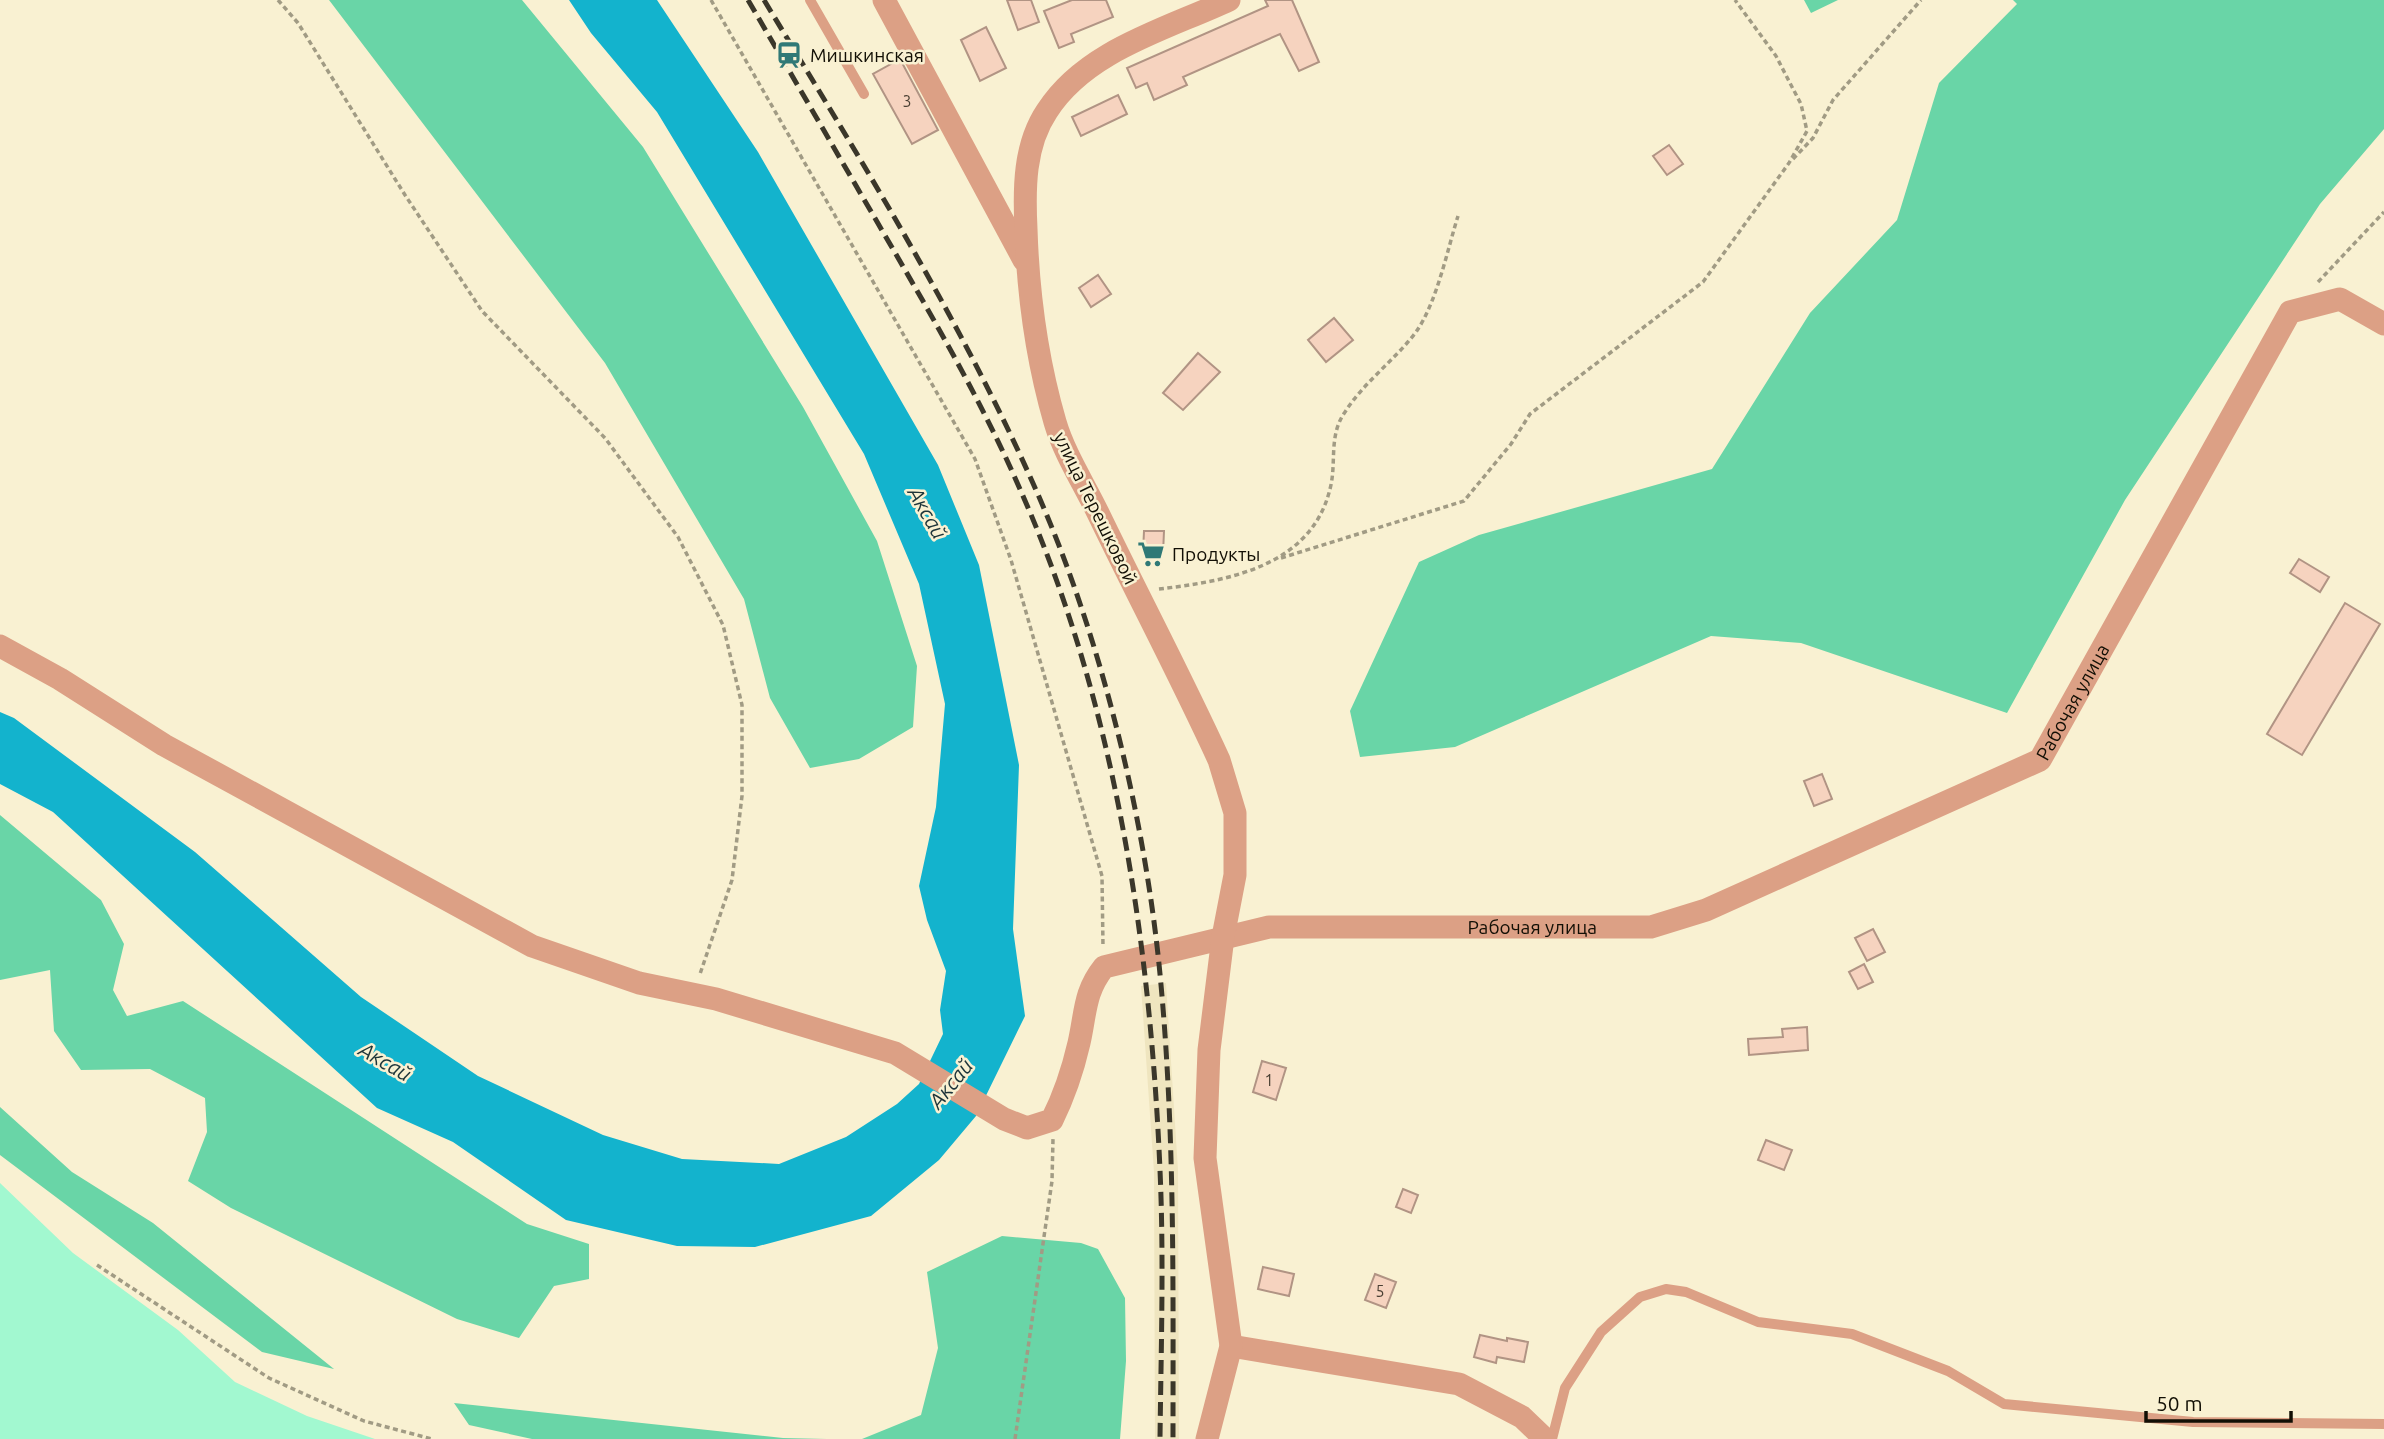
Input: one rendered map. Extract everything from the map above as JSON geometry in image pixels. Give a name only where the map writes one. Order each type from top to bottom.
[{"type":"street","points":[[884,0],[1027,266]]},
{"type":"street","name":"улица Терешковой","points":[[1223,937],[1235,875],[1235,813],[1219,760],[1056,424],[1038,346],[1027,266],[1026,170],[1034,137],[1046,111],[1068,85],[1098,60],[1229,0]]},
{"type":"street","name":"Рабочая улица","points":[[1104,967],[1269,927],[1651,927],[1706,910],[2040,760],[2290,312],[2340,299],[2384,324]]},
{"type":"street","points":[[0,646],[60,679],[164,745],[532,946],[639,983],[716,999],[895,1053],[1004,1119],[1027,1128],[1052,1120],[1062,1101],[1079,1044],[1089,986],[1104,967]]},
{"type":"street","points":[[1207,1439],[1231,1346],[1205,1158],[1209,1050],[1223,937]]},
{"type":"street","points":[[1231,1346],[1459,1384],[1522,1417],[1545,1439]]},
{"type":"lane","points":[[810,0],[864,93]]},
{"type":"lane","points":[[1552,1439],[1565,1388],[1601,1332],[1640,1297],[1666,1289],[1686,1292],[1758,1322],[1852,1334],[1948,1371],[2004,1404],[2193,1422],[2384,1424]]},
{"type":"path","points":[[278,0],[298,23],[405,195],[482,311],[605,438],[678,537],[723,625],[743,705],[742,796],[732,880],[693,996]]},
{"type":"path","points":[[711,0],[975,458],[1011,560],[1102,876],[1104,967]]},
{"type":"path","points":[[1136,592],[1225,580],[1281,558],[1464,501],[1511,444],[1530,414],[1703,282],[1789,163],[1807,131],[1801,104],[1776,56],[1735,0]]},
{"type":"path","points":[[1789,163],[1813,138],[1833,100],[1921,0]]},
{"type":"path","points":[[2317,284],[2384,212]]},
{"type":"path","points":[[1281,558],[1312,531],[1323,510],[1331,487],[1332,444],[1344,413],[1417,330],[1438,282],[1458,216]]},
{"type":"path","points":[[1016,1439],[1052,1181],[1052,1120]]},
{"type":"path","points":[[97,1265],[269,1378],[364,1421],[432,1439]]},
{"type":"shaded area","points":[[1166,983],[1178,1170],[1179,1439],[1155,1439],[1154,1172],[1141,986]]},
{"type":"green space","points":[[329,0],[522,0],[643,147],[803,407],[877,541],[917,666],[913,727],[859,759],[810,768],[770,698],[744,599],[605,363]]},
{"type":"green space","points":[[1804,0],[1838,0],[1811,13]]},
{"type":"green space","points":[[2013,0],[2384,0],[2384,129],[2320,204],[2125,500],[2007,713],[1801,643],[1711,636],[1455,747],[1360,757],[1350,711],[1419,562],[1479,535],[1712,469],[1810,313],[1897,220],[1939,83],[2017,4]]},
{"type":"green space","points":[[0,815],[101,900],[124,944],[113,990],[127,1016],[183,1001],[527,1224],[589,1244],[589,1279],[554,1286],[519,1338],[457,1319],[231,1208],[188,1181],[207,1132],[205,1098],[150,1069],[81,1070],[54,1031],[50,970],[0,980]]},
{"type":"green space","points":[[0,1107],[72,1172],[153,1223],[334,1369],[262,1352],[0,1155]]},
{"type":"green space","points":[[0,1183],[73,1253],[178,1330],[235,1382],[307,1416],[375,1439],[0,1439]]},
{"type":"green space","points":[[1002,1236],[1081,1243],[1098,1249],[1125,1298],[1126,1361],[1120,1439],[862,1439],[921,1415],[938,1348],[927,1272]]},
{"type":"green space","points":[[454,1403],[783,1438],[827,1439],[532,1439],[469,1425]]},
{"type":"water","name":"Аксай","points":[[569,0],[657,0],[758,152],[938,465],[979,565],[1019,765],[1013,929],[1025,1016],[976,1116],[939,1160],[871,1216],[755,1247],[677,1246],[566,1220],[453,1142],[377,1108],[53,812],[0,784],[0,712],[14,718],[195,852],[361,997],[478,1076],[603,1135],[682,1159],[779,1164],[846,1137],[897,1104],[919,1084],[943,1034],[940,1010],[946,971],[927,920],[919,886],[936,807],[945,704],[919,584],[864,454],[657,112],[591,33]]},
{"type":"building","points":[[1007,0],[1031,0],[1039,22],[1018,30]]},
{"type":"building","points":[[1072,0],[1106,0],[1113,17],[1071,34],[1074,42],[1059,48],[1044,11]]},
{"type":"building","points":[[1265,0],[1292,0],[1319,62],[1299,71],[1280,34],[1183,77],[1187,85],[1154,100],[1147,83],[1136,88],[1127,68],[1268,6]]},
{"type":"building","points":[[986,27],[1006,68],[980,81],[961,40]]},
{"type":"building","points":[[900,59],[938,130],[912,144],[873,74]]},
{"type":"building","points":[[1118,95],[1127,114],[1081,136],[1072,117]]},
{"type":"building","points":[[1669,145],[1683,164],[1667,175],[1653,156]]},
{"type":"building","points":[[1098,275],[1111,294],[1091,307],[1079,288]]},
{"type":"building","points":[[1334,318],[1353,340],[1326,362],[1308,340]]},
{"type":"building","points":[[1198,353],[1220,372],[1183,410],[1163,393]]},
{"type":"building","points":[[1144,531],[1164,531],[1163,554],[1143,553]]},
{"type":"building","points":[[2299,559],[2329,577],[2320,592],[2290,573]]},
{"type":"building","points":[[2345,603],[2380,624],[2302,755],[2267,734]]},
{"type":"building","points":[[1822,774],[1832,799],[1814,806],[1804,781]]},
{"type":"building","points":[[1873,929],[1885,952],[1867,961],[1855,938]]},
{"type":"building","points":[[1864,964],[1873,982],[1858,989],[1849,972]]},
{"type":"building","points":[[1807,1027],[1808,1050],[1749,1055],[1748,1039],[1783,1037],[1782,1029]]},
{"type":"building","points":[[1262,1061],[1286,1068],[1276,1100],[1253,1092]]},
{"type":"building","points":[[1766,1140],[1792,1150],[1784,1170],[1758,1160]]},
{"type":"building","points":[[1403,1189],[1418,1195],[1411,1213],[1396,1207]]},
{"type":"building","points":[[1263,1267],[1294,1274],[1289,1296],[1258,1289]]},
{"type":"building","points":[[1375,1274],[1396,1282],[1386,1308],[1365,1300]]},
{"type":"building","points":[[1480,1335],[1528,1342],[1524,1362],[1497,1357],[1496,1363],[1474,1357]]},
{"type":"railway","points":[[748,0],[920,297],[992,428],[1055,576],[1082,659],[1105,742],[1123,827],[1147,998],[1160,1170],[1160,1439]]},
{"type":"railway","points":[[764,0],[908,241],[1007,427],[1059,545],[1098,662],[1130,783],[1152,905],[1159,964],[1170,1142],[1173,1439]]},
{"type":"place","name":"Мишкинская","points":[[789,55]]},
{"type":"place","name":"Продукты","points":[[1151,554]]}]
